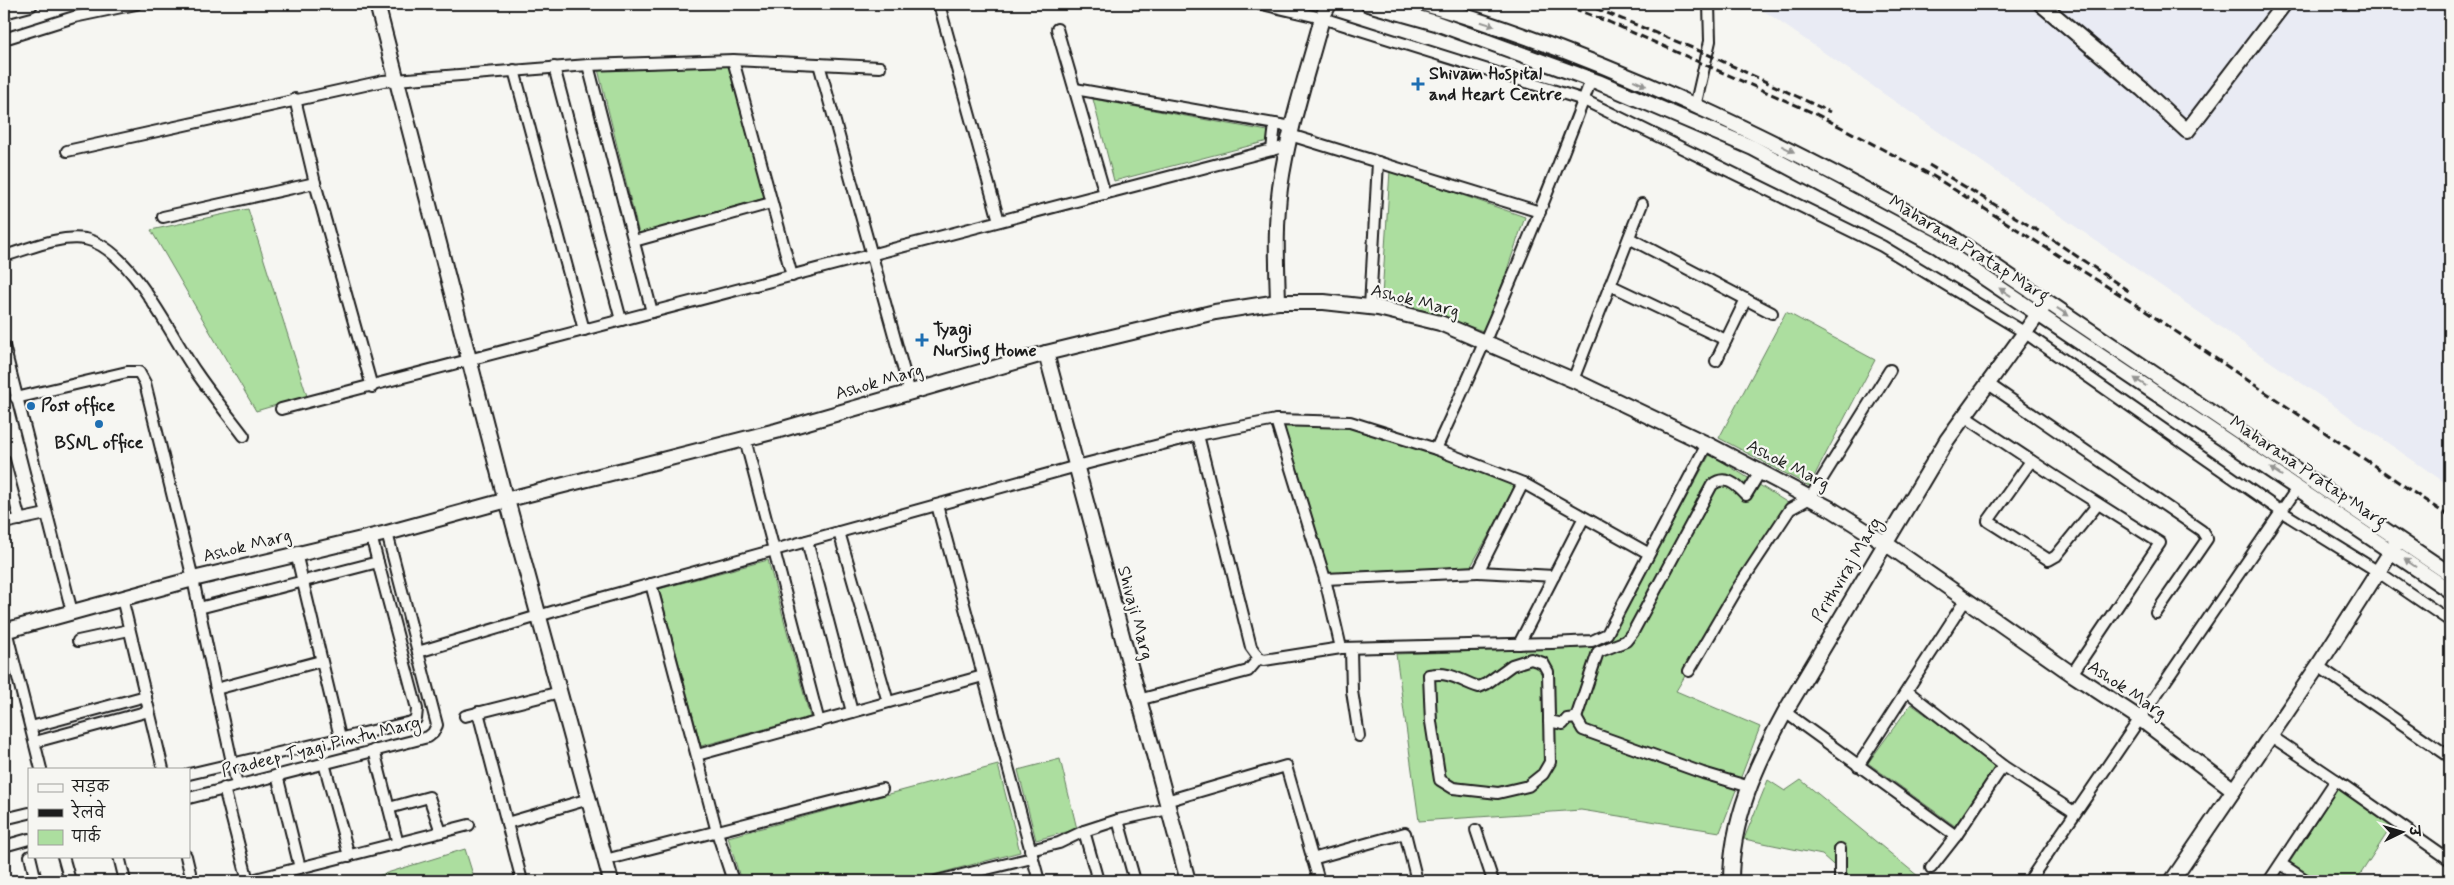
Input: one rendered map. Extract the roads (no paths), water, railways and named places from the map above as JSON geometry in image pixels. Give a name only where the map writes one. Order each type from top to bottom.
[{"type":"street","points":[[4,11],[30,4]]},
{"type":"street","points":[[4,39],[74,17],[136,4]]},
{"type":"street","points":[[377,4],[507,500],[611,881]]},
{"type":"street","points":[[939,4],[999,222]]},
{"type":"street","points":[[1262,4],[1322,18],[1584,100],[1882,246],[2024,332],[2282,512],[2377,571],[2450,621]]},
{"type":"street","points":[[1278,302],[1277,217],[1290,136],[1322,18],[1329,4]]},
{"type":"street","name":"Maharana Pratap Marg","points":[[1368,4],[1436,23],[1591,80],[1753,148],[1810,178],[1937,246],[2298,487],[2395,545],[2450,574]]},
{"type":"street","name":"Maharana Pratap Marg","points":[[1425,4],[1526,37],[1604,67],[1694,106],[1819,164],[1947,234],[2047,301],[2395,545],[2450,591]]},
{"type":"street","points":[[1694,106],[1710,41],[1709,4]]},
{"type":"street","points":[[2041,4],[2142,89],[2187,131],[2284,4]]},
{"type":"street","points":[[1057,29],[1105,194]]},
{"type":"street","points":[[733,60],[792,276]]},
{"type":"street","points":[[67,151],[295,99],[397,80],[554,67],[733,60],[880,67]]},
{"type":"street","points":[[819,64],[910,393]]},
{"type":"street","points":[[588,65],[652,312]]},
{"type":"street","points":[[554,67],[621,320]]},
{"type":"street","points":[[514,70],[584,330]]},
{"type":"street","points":[[1436,449],[1486,343],[1540,212],[1591,80]]},
{"type":"street","points":[[1075,89],[1275,124],[1290,136],[1540,212]]},
{"type":"street","points":[[295,99],[372,387]]},
{"type":"street","points":[[1272,150],[1275,124]]},
{"type":"street","points":[[281,410],[1272,150],[1290,136]]},
{"type":"street","points":[[1370,307],[1378,162]]},
{"type":"street","points":[[164,217],[316,183]]},
{"type":"street","points":[[634,241],[771,203]]},
{"type":"street","points":[[1573,380],[1642,204]]},
{"type":"street","points":[[4,256],[68,238],[87,240],[114,252],[130,270],[196,372],[244,436]]},
{"type":"street","points":[[1629,238],[1772,313]]},
{"type":"street","points":[[1610,285],[1726,340]]},
{"type":"street","points":[[1716,361],[1746,299]]},
{"type":"street","name":"Prithviraj Marg","points":[[1732,881],[1731,857],[1736,831],[1764,750],[1784,712],[1885,543],[1964,416],[2047,301]]},
{"type":"street","name":"Ashok Marg","points":[[5,630],[193,579],[386,533],[745,439],[1046,353],[1215,312],[1278,302],[1324,302],[1370,307],[1440,323],[1573,380],[1707,444],[1810,498],[1885,543],[2072,674],[2139,718],[2234,790]]},
{"type":"street","points":[[4,346],[8,382],[16,398],[72,612]]},
{"type":"street","name":"Shivaji Marg","points":[[1046,353],[1188,881]]},
{"type":"street","points":[[16,398],[135,370],[142,374],[193,579],[237,785]]},
{"type":"street","points":[[1689,671],[1737,589],[1790,509],[1810,498],[1890,370]]},
{"type":"street","points":[[1987,383],[2202,532],[2207,539],[2156,613]]},
{"type":"street","points":[[1964,416],[2160,543],[2072,674]]},
{"type":"street","points":[[1276,420],[1346,648],[1358,736]]},
{"type":"street","points":[[418,652],[651,584],[1077,466],[1198,435],[1276,420],[1350,422],[1436,449],[1523,484],[1648,553]]},
{"type":"street","points":[[1198,435],[1251,648],[1259,658],[1268,660],[1346,648],[1519,644],[1592,640],[1607,634],[1707,444]]},
{"type":"street","points":[[745,439],[819,722]]},
{"type":"street","points":[[4,460],[20,520]]},
{"type":"street","points":[[2031,461],[1988,521],[2049,560],[2056,556],[2098,504]]},
{"type":"street","points":[[1750,787],[1703,774],[1583,730],[1576,718],[1598,652],[1626,642],[1633,632],[1712,485],[1716,481],[1727,480],[1737,485],[1746,495],[1760,472]]},
{"type":"street","points":[[1478,572],[1523,484]]},
{"type":"street","points":[[2029,881],[2074,812],[2298,487]]},
{"type":"street","points":[[937,505],[1039,881]]},
{"type":"street","points":[[4,523],[46,514]]},
{"type":"street","points":[[1519,644],[1584,519]]},
{"type":"street","points":[[839,532],[888,702]]},
{"type":"street","name":"Pradeep Tyagi Pintu Marg","points":[[190,798],[428,737],[433,733],[436,725],[386,533]]},
{"type":"street","points":[[190,774],[411,722],[416,719],[417,709],[371,536]]},
{"type":"street","points":[[807,541],[852,712]]},
{"type":"street","points":[[2172,881],[2318,666],[2395,545]]},
{"type":"street","points":[[296,553],[340,738]]},
{"type":"street","points":[[199,608],[378,562]]},
{"type":"street","points":[[1325,579],[1478,572],[1554,576]]},
{"type":"street","points":[[651,584],[717,832],[733,881]]},
{"type":"street","points":[[122,598],[163,768]]},
{"type":"street","points":[[1858,766],[1966,599]]},
{"type":"street","points":[[5,630],[41,768]]},
{"type":"street","points":[[78,641],[130,630]]},
{"type":"street","points":[[1138,700],[1248,672],[1259,658]]},
{"type":"street","points":[[1531,659],[1543,663],[1548,672],[1549,721],[1550,762],[1542,774],[1528,786],[1498,793],[1453,788],[1440,780],[1431,722],[1429,674],[1442,673],[1455,676],[1479,687],[1486,684],[1512,664],[1531,659]]},
{"type":"street","points":[[216,689],[320,660]]},
{"type":"street","points":[[2318,666],[2450,757]]},
{"type":"street","points":[[696,755],[983,676]]},
{"type":"street","points":[[1907,691],[2003,766],[2074,812]]},
{"type":"street","points":[[465,716],[560,692]]},
{"type":"street","points":[[31,727],[146,696]]},
{"type":"street","points":[[34,742],[150,712]]},
{"type":"street","points":[[478,712],[522,881]]},
{"type":"street","points":[[1784,712],[1956,836]]},
{"type":"street","points":[[1549,721],[1563,724],[1568,718],[1576,718]]},
{"type":"street","points":[[2271,736],[2450,860]]},
{"type":"street","points":[[374,750],[398,844]]},
{"type":"street","points":[[324,763],[349,856]]},
{"type":"street","points":[[937,881],[1031,854],[1072,838],[1084,831],[1286,766],[1319,881]]},
{"type":"street","points":[[1931,868],[1956,836],[2003,766]]},
{"type":"street","points":[[277,775],[300,868]]},
{"type":"street","points":[[2269,881],[2336,780]]},
{"type":"street","points":[[224,788],[248,881],[469,825]]},
{"type":"street","points":[[605,860],[882,789]]},
{"type":"street","points":[[389,808],[429,797],[441,832]]},
{"type":"street","points":[[507,822],[589,799]]},
{"type":"street","points":[[4,819],[28,813]]},
{"type":"street","points":[[1118,820],[1135,881]]},
{"type":"street","points":[[1476,830],[1493,881]]},
{"type":"street","points":[[1084,831],[1098,881]]},
{"type":"street","points":[[1312,858],[1405,833],[1417,881]]},
{"type":"street","points":[[4,846],[27,840]]},
{"type":"street","points":[[1840,849],[1840,881]]},
{"type":"street","points":[[30,858],[36,881]]},
{"type":"street","points":[[64,858],[70,881]]},
{"type":"street","points":[[119,858],[125,881]]},
{"type":"street","points":[[186,858],[192,881]]},
{"type":"street","points":[[2281,864],[2307,881]]},
{"type":"railway","points":[[1562,4],[1609,22],[1818,115],[1933,176],[2141,308],[2450,517]]},
{"type":"railway","points":[[1585,4],[1707,54],[1830,112]]},
{"type":"railway","points":[[1929,165],[2050,238],[2130,292]]},
{"type":"place","name":"Shivam Hospital and Heart Centre","points":[[1418,84]]},
{"type":"place","name":"Tyagi Nursing Home","points":[[922,340]]},
{"type":"place","name":"Post office","points":[[31,406]]},
{"type":"place","name":"BSNL office","points":[[99,424]]}]
